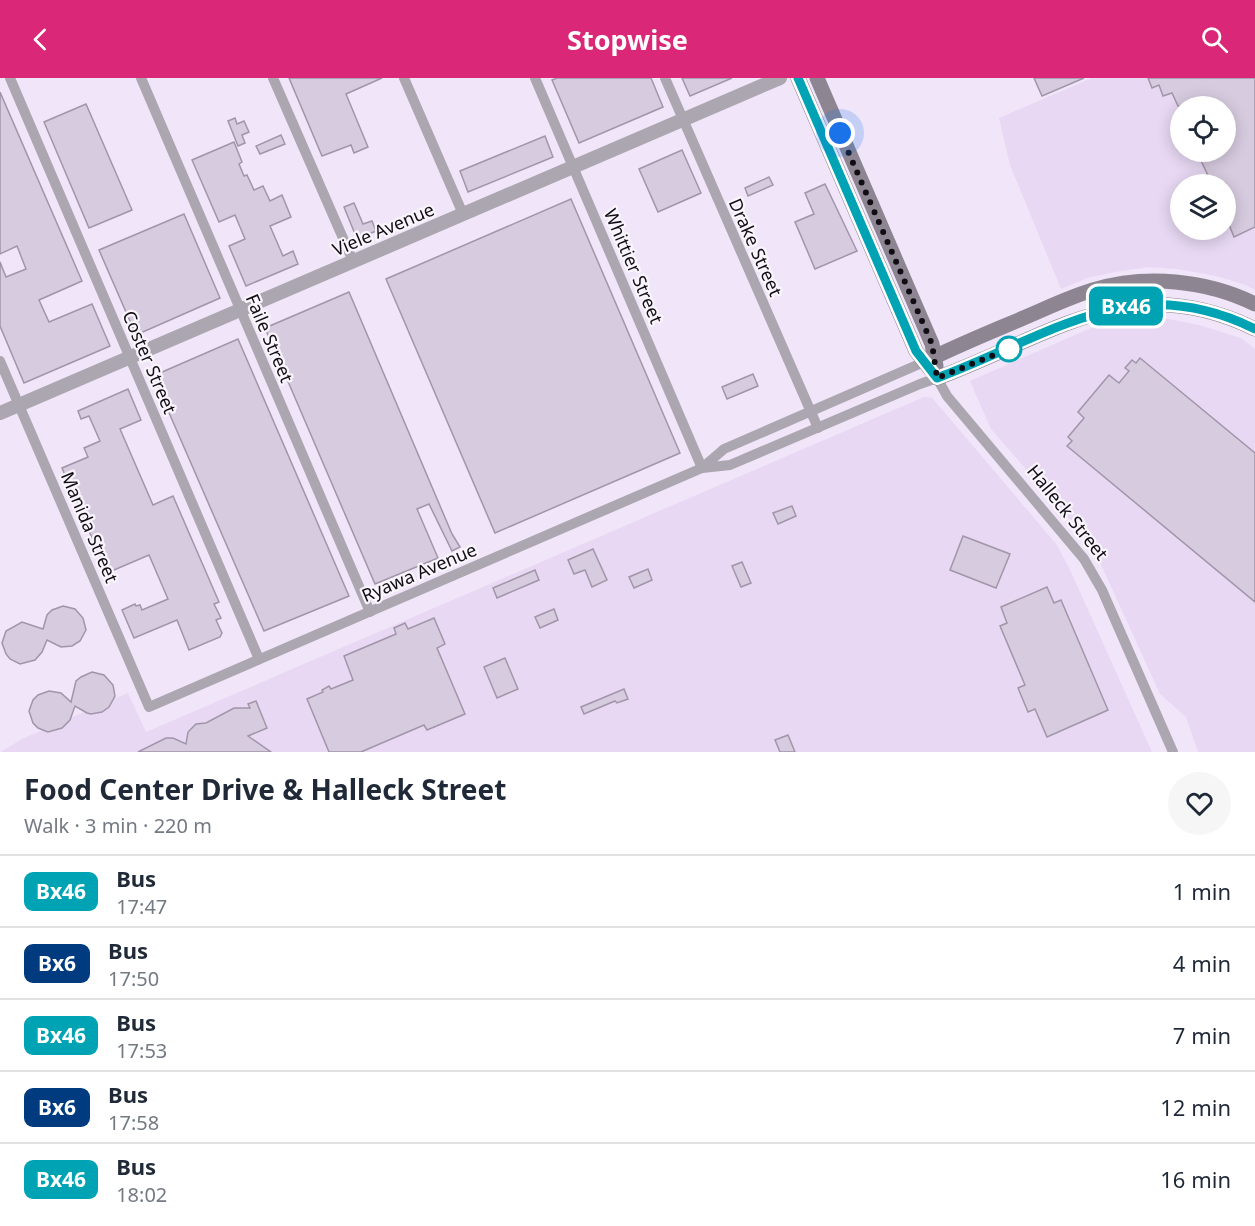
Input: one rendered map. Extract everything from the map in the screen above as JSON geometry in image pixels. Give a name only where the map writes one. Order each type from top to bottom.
[{"type":"main road","points":[[798,78],[916,351],[929,359]]},
{"type":"main road","points":[[817,78],[932,344],[929,359],[937,378],[1076,320],[1119,307],[1155,304],[1191,307],[1225,316],[1255,329]]},
{"type":"main road","points":[[929,359],[1076,296],[1115,284],[1155,281],[1195,284],[1255,304]]},
{"type":"street","name":"Coster Street","points":[[10,78],[260,659]]},
{"type":"street","name":"Faile Street","points":[[141,78],[370,612]]},
{"type":"street","points":[[273,78],[353,261]]},
{"type":"street","points":[[404,78],[463,214]]},
{"type":"street","name":"Whittier Street","points":[[535,78],[702,468]]},
{"type":"street","name":"Drake Street","points":[[665,78],[818,428]]},
{"type":"street","name":"Viele Avenue","points":[[0,413],[780,78]]},
{"type":"street","name":"Ryawa Avenue","points":[[702,468],[724,449],[929,359]]},
{"type":"street","name":"Manida Street","points":[[0,361],[149,707]]},
{"type":"street","name":"Ryawa Avenue","points":[[149,707],[702,468],[730,465],[937,378]]},
{"type":"street","name":"Halleck Street","points":[[937,378],[954,405],[1084,559],[1102,590],[1173,752]]},
{"type":"shaded area","points":[[1092,78],[1255,78],[1255,290],[1216,276],[1149,267],[1087,278],[1061,289],[1010,165],[999,118]]},
{"type":"shaded area","points":[[1154,316],[1199,325],[1241,338],[1255,349],[1255,752],[1198,752],[1186,717],[1160,694],[1098,558],[1083,535],[991,429],[970,381],[1091,328]]},
{"type":"shaded area","points":[[924,397],[932,398],[1057,545],[1152,752],[1,752],[22,739],[128,693],[146,732]]},
{"type":"building","points":[[289,78],[382,78],[346,94],[368,147],[354,153],[351,145],[322,156]]},
{"type":"building","points":[[557,78],[651,78],[663,107],[579,143],[552,80]]},
{"type":"building","points":[[682,78],[732,78],[690,96]]},
{"type":"building","points":[[1034,78],[1084,78],[1042,96]]},
{"type":"building","points":[[1148,78],[1255,78],[1255,227],[1236,236],[1236,174],[1207,174],[1202,162],[1236,162],[1236,96],[1173,96],[1172,93],[1163,96],[1159,85],[1152,88]]},
{"type":"building","points":[[0,92],[82,281],[39,300],[49,322],[92,304],[110,346],[24,383],[0,326],[0,262],[6,277],[26,269],[17,246],[0,254]]},
{"type":"building","points":[[86,104],[132,210],[89,228],[44,122]]},
{"type":"building","points":[[235,118],[237,124],[244,121],[249,132],[242,135],[245,143],[238,146],[228,121]]},
{"type":"building","points":[[281,135],[285,144],[260,154],[256,146]]},
{"type":"building","points":[[545,136],[553,157],[468,192],[460,171]]},
{"type":"building","points":[[234,142],[242,162],[239,164],[244,176],[247,175],[254,190],[263,186],[270,201],[282,195],[291,217],[270,226],[283,256],[293,251],[298,264],[246,286],[229,246],[245,239],[235,215],[219,222],[192,160]]},
{"type":"building","points":[[682,150],[701,193],[658,212],[639,169]]},
{"type":"building","points":[[769,177],[773,185],[748,196],[745,188]]},
{"type":"building","points":[[825,184],[857,251],[815,269],[795,222],[814,214],[805,193]]},
{"type":"building","points":[[571,199],[680,453],[495,533],[386,279]]},
{"type":"building","points":[[354,203],[363,224],[372,221],[376,231],[357,239],[344,207]]},
{"type":"building","points":[[184,214],[220,298],[136,335],[99,250]]},
{"type":"building","points":[[349,292],[452,534],[460,547],[452,551],[429,504],[417,509],[438,558],[375,584],[265,328]]},
{"type":"building","points":[[238,339],[349,596],[264,631],[153,376]]},
{"type":"building","points":[[1140,358],[1255,453],[1255,602],[1067,446],[1072,441],[1068,437],[1084,418],[1078,412],[1109,375],[1119,383],[1129,371],[1125,368],[1132,360],[1136,363]]},
{"type":"building","points":[[753,374],[758,386],[727,399],[722,387]]},
{"type":"building","points":[[128,389],[141,420],[120,429],[153,505],[173,496],[219,602],[214,604],[221,618],[216,620],[222,633],[220,637],[189,650],[177,620],[134,638],[122,610],[135,604],[140,605],[142,610],[168,599],[149,555],[107,573],[62,468],[88,457],[84,448],[100,441],[89,416],[81,419],[78,411]]},
{"type":"building","points":[[792,506],[796,516],[778,524],[773,513]]},
{"type":"building","points":[[963,536],[1010,554],[996,588],[950,570]]},
{"type":"building","points":[[593,549],[607,580],[592,587],[585,570],[574,574],[568,560]]},
{"type":"building","points":[[742,562],[751,583],[741,587],[732,566]]},
{"type":"building","points":[[648,569],[652,580],[634,588],[629,577]]},
{"type":"building","points":[[535,570],[539,580],[497,598],[493,588]]},
{"type":"building","points":[[1047,587],[1054,603],[1061,600],[1108,710],[1047,737],[1035,709],[1028,712],[1018,688],[1025,685],[1000,626],[1007,623],[1001,607]]},
{"type":"building","points":[[63,606],[75,609],[83,618],[86,630],[80,641],[72,646],[61,647],[47,640],[42,652],[35,660],[20,664],[10,659],[2,643],[6,631],[22,622],[43,629],[47,615],[52,610]]},
{"type":"building","points":[[554,609],[558,620],[540,628],[535,617]]},
{"type":"building","points":[[434,618],[445,644],[437,648],[465,714],[427,730],[424,725],[361,752],[329,752],[307,699],[323,692],[322,690],[329,686],[331,689],[353,680],[344,656],[396,634],[394,628],[405,623],[408,629]]},
{"type":"building","points":[[505,658],[518,689],[497,698],[484,667]]},
{"type":"building","points":[[92,672],[104,675],[113,685],[115,696],[109,707],[102,712],[91,714],[75,706],[70,720],[62,728],[48,732],[33,723],[29,711],[33,700],[38,695],[49,691],[61,693],[71,702],[76,681]]},
{"type":"building","points":[[624,689],[628,699],[617,703],[615,701],[584,714],[581,707]]},
{"type":"building","points":[[256,701],[267,728],[248,736],[271,752],[138,752],[166,738],[173,738],[186,744],[188,732],[196,724],[206,723],[234,708],[250,708],[248,704]]},
{"type":"building","points":[[788,735],[795,752],[780,752],[775,740]]},
{"type":"bus line","name":"Bx46","points":[[798,78],[916,351],[937,378],[1084,317],[1119,307],[1173,304],[1208,310],[1255,329]]},
{"type":"route","points":[[840,133],[932,344],[937,378],[1009,349]]}]
